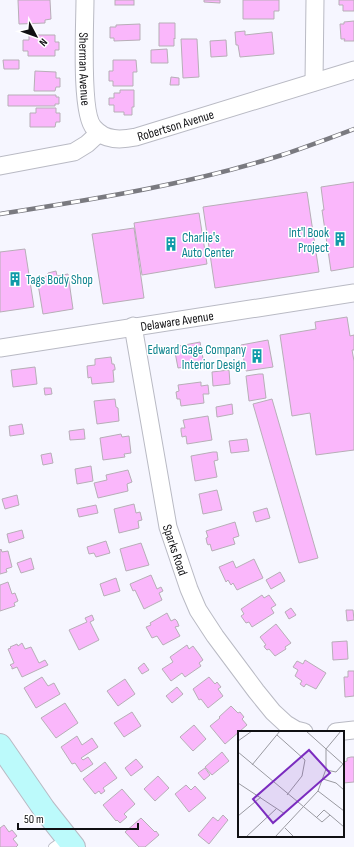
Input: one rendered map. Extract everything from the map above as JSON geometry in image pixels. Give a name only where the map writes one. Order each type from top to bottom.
[{"type":"street","name":"Sherman Avenue","points":[[85,0],[86,102],[89,120],[99,133]]},
{"type":"street","points":[[314,82],[315,0]]},
{"type":"street","name":"Robertson Avenue","points":[[99,133],[115,140],[136,137],[354,70]]},
{"type":"street","points":[[0,166],[74,152],[87,144],[99,133]]},
{"type":"street","name":"Delaware Avenue","points":[[0,348],[133,326],[354,293]]},
{"type":"street","name":"Sparks Road","points":[[133,326],[168,527],[189,589],[198,610],[215,636],[256,691],[273,712],[286,724],[300,731]]},
{"type":"street","points":[[344,731],[354,730]]},
{"type":"street","points":[[1,748],[44,809],[64,844]]},
{"type":"building","points":[[18,0],[50,0],[51,19],[45,20],[45,23],[19,24]]},
{"type":"building","points":[[115,0],[134,0],[134,5],[115,5]]},
{"type":"building","points":[[204,0],[220,0],[220,3],[204,2]]},
{"type":"building","points":[[243,0],[279,0],[279,11],[274,11],[274,19],[243,19]]},
{"type":"building","points":[[339,0],[354,0],[354,11],[343,11],[343,5],[339,5]]},
{"type":"building","points":[[354,21],[354,41],[344,41],[345,39],[341,39],[340,24]]},
{"type":"building","points":[[159,23],[175,23],[174,46],[159,46]]},
{"type":"building","points":[[140,24],[140,40],[114,41],[114,38],[110,38],[110,27],[116,27],[116,25]]},
{"type":"building","points":[[245,31],[245,35],[272,32],[274,54],[240,57],[238,45],[236,45],[235,32]]},
{"type":"building","points":[[29,35],[55,35],[55,42],[59,42],[59,50],[55,50],[55,56],[28,56],[28,51],[23,51],[23,40],[29,40]]},
{"type":"building","points":[[181,39],[197,39],[199,77],[183,78]]},
{"type":"building","points":[[226,40],[227,56],[211,57],[210,41]]},
{"type":"building","points":[[167,49],[168,63],[151,63],[151,50]]},
{"type":"building","points":[[3,60],[19,60],[19,69],[4,69]]},
{"type":"building","points":[[113,60],[136,60],[137,72],[133,72],[133,86],[113,86],[113,81],[109,81],[109,71],[113,71]]},
{"type":"building","points":[[35,71],[56,72],[56,78],[60,78],[60,87],[56,87],[55,91],[34,91]]},
{"type":"building","points":[[171,77],[179,78],[179,85],[170,85]]},
{"type":"building","points":[[120,90],[134,90],[134,107],[132,107],[132,115],[124,115],[124,112],[114,112],[114,105],[109,105],[109,98],[114,98],[114,93],[120,93]]},
{"type":"building","points":[[8,95],[56,95],[56,97],[59,97],[59,104],[55,104],[55,106],[8,106]]},
{"type":"building","points":[[36,108],[56,108],[56,113],[60,113],[60,122],[56,122],[55,127],[30,127],[30,113],[36,113]]},
{"type":"building","name":"Int'l Book Project","points":[[354,182],[354,267],[331,271],[322,210],[324,210],[321,187]]},
{"type":"building","points":[[307,192],[319,272],[215,288],[203,207]]},
{"type":"building","name":"Charlie's Auto Center","points":[[199,213],[207,264],[142,275],[134,223]]},
{"type":"building","points":[[134,228],[144,298],[103,304],[92,234]]},
{"type":"building","name":"Tags Body Shop","points":[[25,249],[34,307],[0,312],[0,252]]},
{"type":"building","points":[[56,271],[57,276],[68,274],[73,309],[43,314],[37,278],[48,276],[48,273]]},
{"type":"building","points":[[347,317],[350,336],[354,335],[354,350],[352,350],[354,361],[354,450],[316,455],[310,413],[292,416],[280,335],[316,329],[315,322]]},
{"type":"building","name":"Edward Gage Company Interior Design","points":[[268,340],[273,367],[246,371],[241,345]]},
{"type":"building","points":[[200,342],[204,364],[178,368],[174,347]]},
{"type":"building","points":[[111,357],[112,364],[114,364],[115,368],[115,370],[113,370],[114,382],[92,384],[91,377],[88,378],[87,366],[95,365],[95,359]]},
{"type":"building","points":[[35,367],[37,384],[13,387],[11,370]]},
{"type":"building","points":[[229,370],[230,384],[213,386],[212,372]]},
{"type":"building","points":[[263,374],[266,398],[249,401],[246,376]]},
{"type":"building","points":[[201,382],[201,386],[208,385],[209,394],[203,394],[204,403],[181,406],[180,399],[177,399],[176,392],[179,391],[178,385]]},
{"type":"building","points":[[44,388],[51,388],[52,394],[45,395]]},
{"type":"building","points":[[115,399],[116,407],[118,408],[119,421],[97,424],[94,401]]},
{"type":"building","points":[[272,399],[318,558],[299,563],[253,404]]},
{"type":"building","points":[[232,404],[233,414],[217,417],[216,407]]},
{"type":"building","points":[[208,416],[212,440],[187,444],[186,436],[182,437],[181,431],[181,428],[185,428],[183,420]]},
{"type":"building","points":[[22,424],[24,434],[10,436],[9,426]]},
{"type":"building","points":[[84,429],[85,439],[70,440],[69,431]]},
{"type":"building","points":[[121,434],[122,437],[129,436],[131,453],[124,454],[125,457],[103,460],[100,438]]},
{"type":"building","points":[[247,439],[249,451],[231,453],[229,441]]},
{"type":"building","points":[[217,452],[218,460],[214,461],[217,477],[195,481],[191,456]]},
{"type":"building","points":[[51,453],[53,463],[43,465],[41,455]]},
{"type":"building","points":[[91,466],[93,481],[77,484],[75,469]]},
{"type":"building","points":[[128,470],[132,482],[127,484],[128,491],[98,498],[94,483],[107,480],[106,475]]},
{"type":"building","points":[[217,490],[222,510],[203,514],[199,494]]},
{"type":"building","points":[[17,495],[19,505],[5,509],[2,499]]},
{"type":"building","points":[[134,504],[136,513],[140,512],[142,520],[138,521],[139,528],[119,533],[114,509]]},
{"type":"building","points":[[96,505],[98,513],[79,517],[77,509]]},
{"type":"building","points":[[267,508],[270,518],[256,522],[253,512]]},
{"type":"building","points":[[235,522],[239,536],[233,538],[235,544],[212,551],[210,544],[208,545],[207,543],[206,538],[208,537],[206,531]]},
{"type":"building","points":[[22,530],[24,538],[9,543],[7,534]]},
{"type":"building","points":[[106,541],[110,553],[96,557],[94,553],[89,554],[87,547]]},
{"type":"building","points":[[141,543],[149,565],[126,571],[120,549]]},
{"type":"building","points":[[1,549],[2,552],[8,551],[12,567],[6,569],[7,572],[0,574],[0,550]]},
{"type":"building","points":[[31,558],[34,569],[21,573],[17,563]]},
{"type":"building","points":[[254,559],[263,578],[237,590],[233,583],[231,585],[228,580],[226,582],[219,567],[233,561],[236,568]]},
{"type":"building","points":[[280,572],[285,581],[271,589],[266,580]]},
{"type":"building","points":[[151,575],[157,589],[161,587],[163,591],[159,593],[162,600],[144,609],[135,590],[133,591],[130,584]]},
{"type":"building","points":[[116,578],[120,591],[104,596],[100,584]]},
{"type":"building","points":[[8,582],[12,594],[15,593],[18,601],[14,603],[15,606],[0,611],[0,585]]},
{"type":"building","points":[[262,595],[264,598],[269,595],[276,605],[271,608],[274,613],[252,627],[249,622],[246,623],[241,616],[244,614],[241,609]]},
{"type":"building","points":[[291,608],[296,615],[289,619],[285,612]]},
{"type":"building","points":[[346,610],[353,610],[354,620],[347,621]]},
{"type":"building","points":[[167,613],[171,621],[175,619],[177,621],[179,626],[175,627],[180,636],[163,645],[157,636],[152,638],[146,627]]},
{"type":"building","points":[[92,615],[94,620],[90,622],[99,640],[79,650],[69,630],[87,622],[85,618]]},
{"type":"building","points":[[276,624],[291,643],[285,647],[286,649],[275,656],[269,649],[267,650],[265,648],[264,646],[266,645],[260,637]]},
{"type":"building","points":[[347,641],[348,659],[333,660],[332,642]]},
{"type":"building","points":[[22,643],[25,649],[31,647],[39,663],[45,660],[48,665],[22,677],[17,667],[12,669],[10,665],[14,663],[8,649]]},
{"type":"building","points":[[187,645],[189,649],[193,646],[203,660],[199,663],[201,666],[185,677],[182,673],[171,681],[162,669],[173,662],[170,657]]},
{"type":"building","points":[[305,660],[326,673],[316,689],[306,684],[304,687],[300,684],[302,681],[295,676],[298,670],[293,667],[297,661],[303,664]]},
{"type":"building","points":[[144,663],[149,670],[142,674],[138,668]]},
{"type":"building","points":[[348,671],[354,671],[354,696],[345,697],[344,677],[348,677]]},
{"type":"building","points":[[42,677],[48,686],[54,683],[60,694],[36,708],[24,688]]},
{"type":"building","points":[[209,677],[215,684],[217,682],[221,687],[218,689],[223,696],[208,708],[201,699],[199,700],[193,689]]},
{"type":"building","points":[[125,679],[135,694],[118,706],[107,691]]},
{"type":"building","points":[[177,687],[183,694],[172,703],[166,696]]},
{"type":"building","points":[[65,703],[78,723],[56,738],[41,718]]},
{"type":"building","points":[[231,706],[238,713],[240,712],[244,717],[242,719],[247,725],[238,731],[238,733],[225,744],[210,726],[220,718],[219,717]]},
{"type":"building","points":[[132,712],[141,726],[124,737],[114,723]]},
{"type":"building","points":[[194,725],[206,739],[193,751],[180,737]]},
{"type":"building","points":[[77,736],[82,745],[92,738],[98,747],[81,758],[83,760],[88,757],[93,764],[81,772],[75,763],[72,764],[61,747]]},
{"type":"building","points":[[222,752],[229,761],[212,775],[205,767]]},
{"type":"building","points":[[354,757],[354,782],[344,783],[344,762],[347,761],[347,758]]},
{"type":"building","points":[[136,759],[143,767],[131,776],[125,768]]},
{"type":"building","points":[[105,762],[117,778],[103,788],[105,791],[101,794],[99,791],[95,794],[83,779]]},
{"type":"building","points":[[205,768],[210,775],[204,780],[198,773]]},
{"type":"building","points":[[158,776],[169,788],[155,801],[144,789]]},
{"type":"building","points":[[186,785],[191,790],[195,786],[206,798],[189,812],[175,794]]},
{"type":"building","points":[[122,789],[135,804],[124,814],[127,817],[120,823],[117,820],[116,821],[103,805]]},
{"type":"building","points":[[223,815],[228,820],[209,844],[198,835],[213,817],[218,821]]},
{"type":"building","points":[[141,818],[159,835],[145,847],[139,847],[125,832]]},
{"type":"building","points":[[4,825],[9,832],[12,830],[17,836],[13,839],[18,845],[16,847],[0,847],[0,828]]},
{"type":"railway","points":[[0,214],[142,190],[213,174],[282,155],[354,129]]},
{"type":"place","name":"Int'l Book Project","points":[[340,239]]},
{"type":"place","name":"Charlie's Auto Center","points":[[171,244]]},
{"type":"place","name":"Tags Body Shop","points":[[15,279]]},
{"type":"place","name":"Edward Gage Company Interior Design","points":[[257,356]]}]
